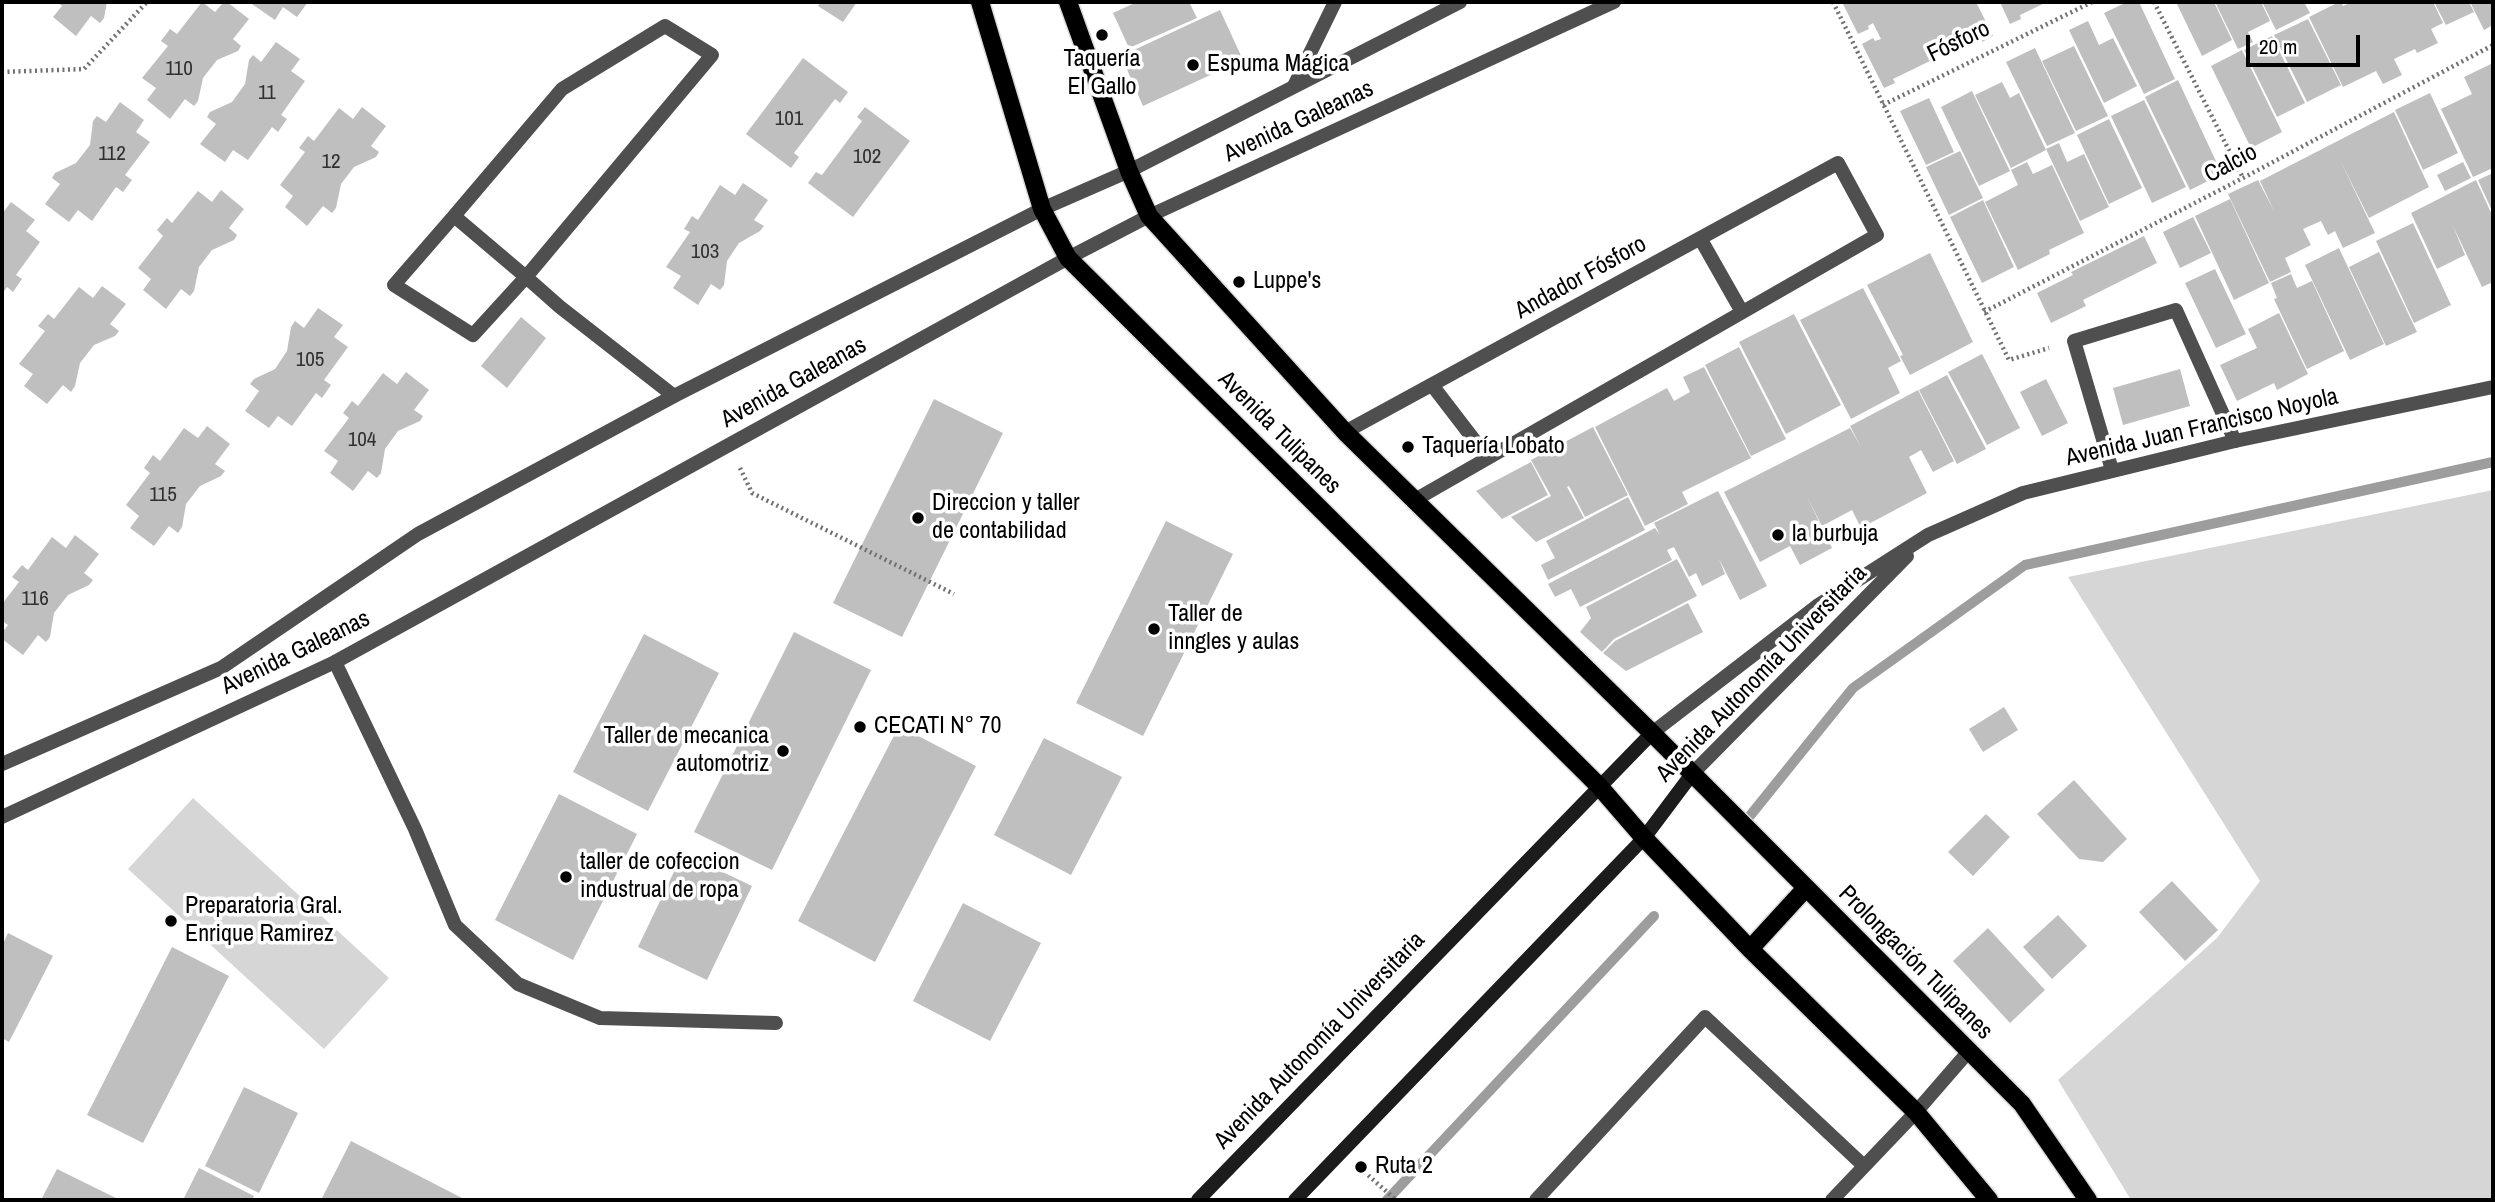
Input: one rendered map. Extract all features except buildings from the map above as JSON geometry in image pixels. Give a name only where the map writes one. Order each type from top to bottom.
[{"type":"main road","name":"Avenida Tulipanes","points":[[980,2],[1042,209],[1068,258],[1599,786],[1644,838]]},
{"type":"main road","name":"Avenida Tulipanes","points":[[1069,2],[1129,171],[1149,216],[1345,432],[1692,775]]},
{"type":"main road","name":"Avenida Autonomía Universitaria","points":[[1198,1200],[1652,733]]},
{"type":"main road","name":"Avenida Autonomía Universitaria","points":[[1295,1200],[1644,838],[1692,775]]},
{"type":"main road","name":"Prolongación Tulipanes","points":[[1692,775],[2022,1104],[2088,1200]]},
{"type":"main road","points":[[1644,838],[1750,948],[1916,1112],[1989,1200]]},
{"type":"main road","points":[[1750,948],[1805,889]]},
{"type":"street","points":[[1294,86],[1335,2]]},
{"type":"street","name":"Avenida Galeanas","points":[[2,764],[221,668],[418,534],[674,396],[1042,209],[1129,171],[1460,2]]},
{"type":"street","name":"Avenida Galeanas","points":[[2,817],[335,662],[1149,216],[1614,2]]},
{"type":"street","points":[[665,26],[712,55],[526,277],[473,335],[394,285],[454,216],[562,89],[665,26]]},
{"type":"street","name":"Andador Fósforo","points":[[1345,432],[1838,163],[1877,235],[1742,312]]},
{"type":"street","points":[[454,216],[674,396]]},
{"type":"street","points":[[1413,501],[1742,312],[1700,238]]},
{"type":"street","points":[[2112,470],[2074,341],[2176,310],[2235,441]]},
{"type":"street","points":[[1433,385],[1488,458]]},
{"type":"street","name":"Avenida Juan Francisco Noyola","points":[[1928,535],[2023,493],[2235,441],[2493,387]]},
{"type":"street","name":"Avenida Autonomía Universitaria","points":[[1652,733],[1817,606],[1928,535]]},
{"type":"street","name":"Avenida Autonomía Universitaria","points":[[1692,775],[1928,535]]},
{"type":"street","points":[[335,662],[415,829],[456,925],[519,984],[600,1018],[776,1023]]},
{"type":"street","points":[[1536,1200],[1705,1017],[1864,1166]]},
{"type":"street","points":[[1832,1200],[1916,1112],[1969,1051]]},
{"type":"path","points":[[2,72],[84,69],[147,2]]},
{"type":"path","points":[[1833,2],[2009,360],[2074,341]]},
{"type":"path","name":"Fósforo","points":[[1883,104],[2092,2]]},
{"type":"path","points":[[2154,2],[2243,178]]},
{"type":"path","name":"Calcio","points":[[1984,312],[2493,45]]},
{"type":"path","points":[[729,445],[752,493],[954,594]]},
{"type":"path","points":[[1341,1152],[1396,1200]]},
{"type":"shaded area","points":[[2493,490],[2493,1200],[2131,1200],[2058,1080],[2217,938],[2260,881],[2068,577]]},
{"type":"shaded area","points":[[193,798],[389,978],[324,1049],[128,869]]},
{"type":"waterway","points":[[1749,817],[1853,688],[2025,565],[2493,462]]},
{"type":"waterway","points":[[1387,1200],[1654,916]]},
{"type":"place","name":"Taquería El Gallo","points":[[1102,35]]},
{"type":"place","name":"Espuma Mágica","points":[[1193,65]]},
{"type":"place","name":"Luppe's","points":[[1239,282]]},
{"type":"place","name":"Taquería Lobato","points":[[1408,447]]},
{"type":"place","name":"Direccion y taller de contabilidad","points":[[918,518]]},
{"type":"place","name":"la burbuja","points":[[1778,535]]},
{"type":"place","name":"Taller de inngles y aulas","points":[[1154,629]]},
{"type":"place","name":"CECATI N° 70","points":[[860,727]]},
{"type":"place","name":"Taller de mecanica automotriz","points":[[783,751]]},
{"type":"place","name":"taller de cofeccion industrual de ropa","points":[[566,877]]},
{"type":"place","name":"Preparatoria Gral. Enrique Ramirez","points":[[171,921]]},
{"type":"place","name":"Ruta 2","points":[[1361,1167]]}]
